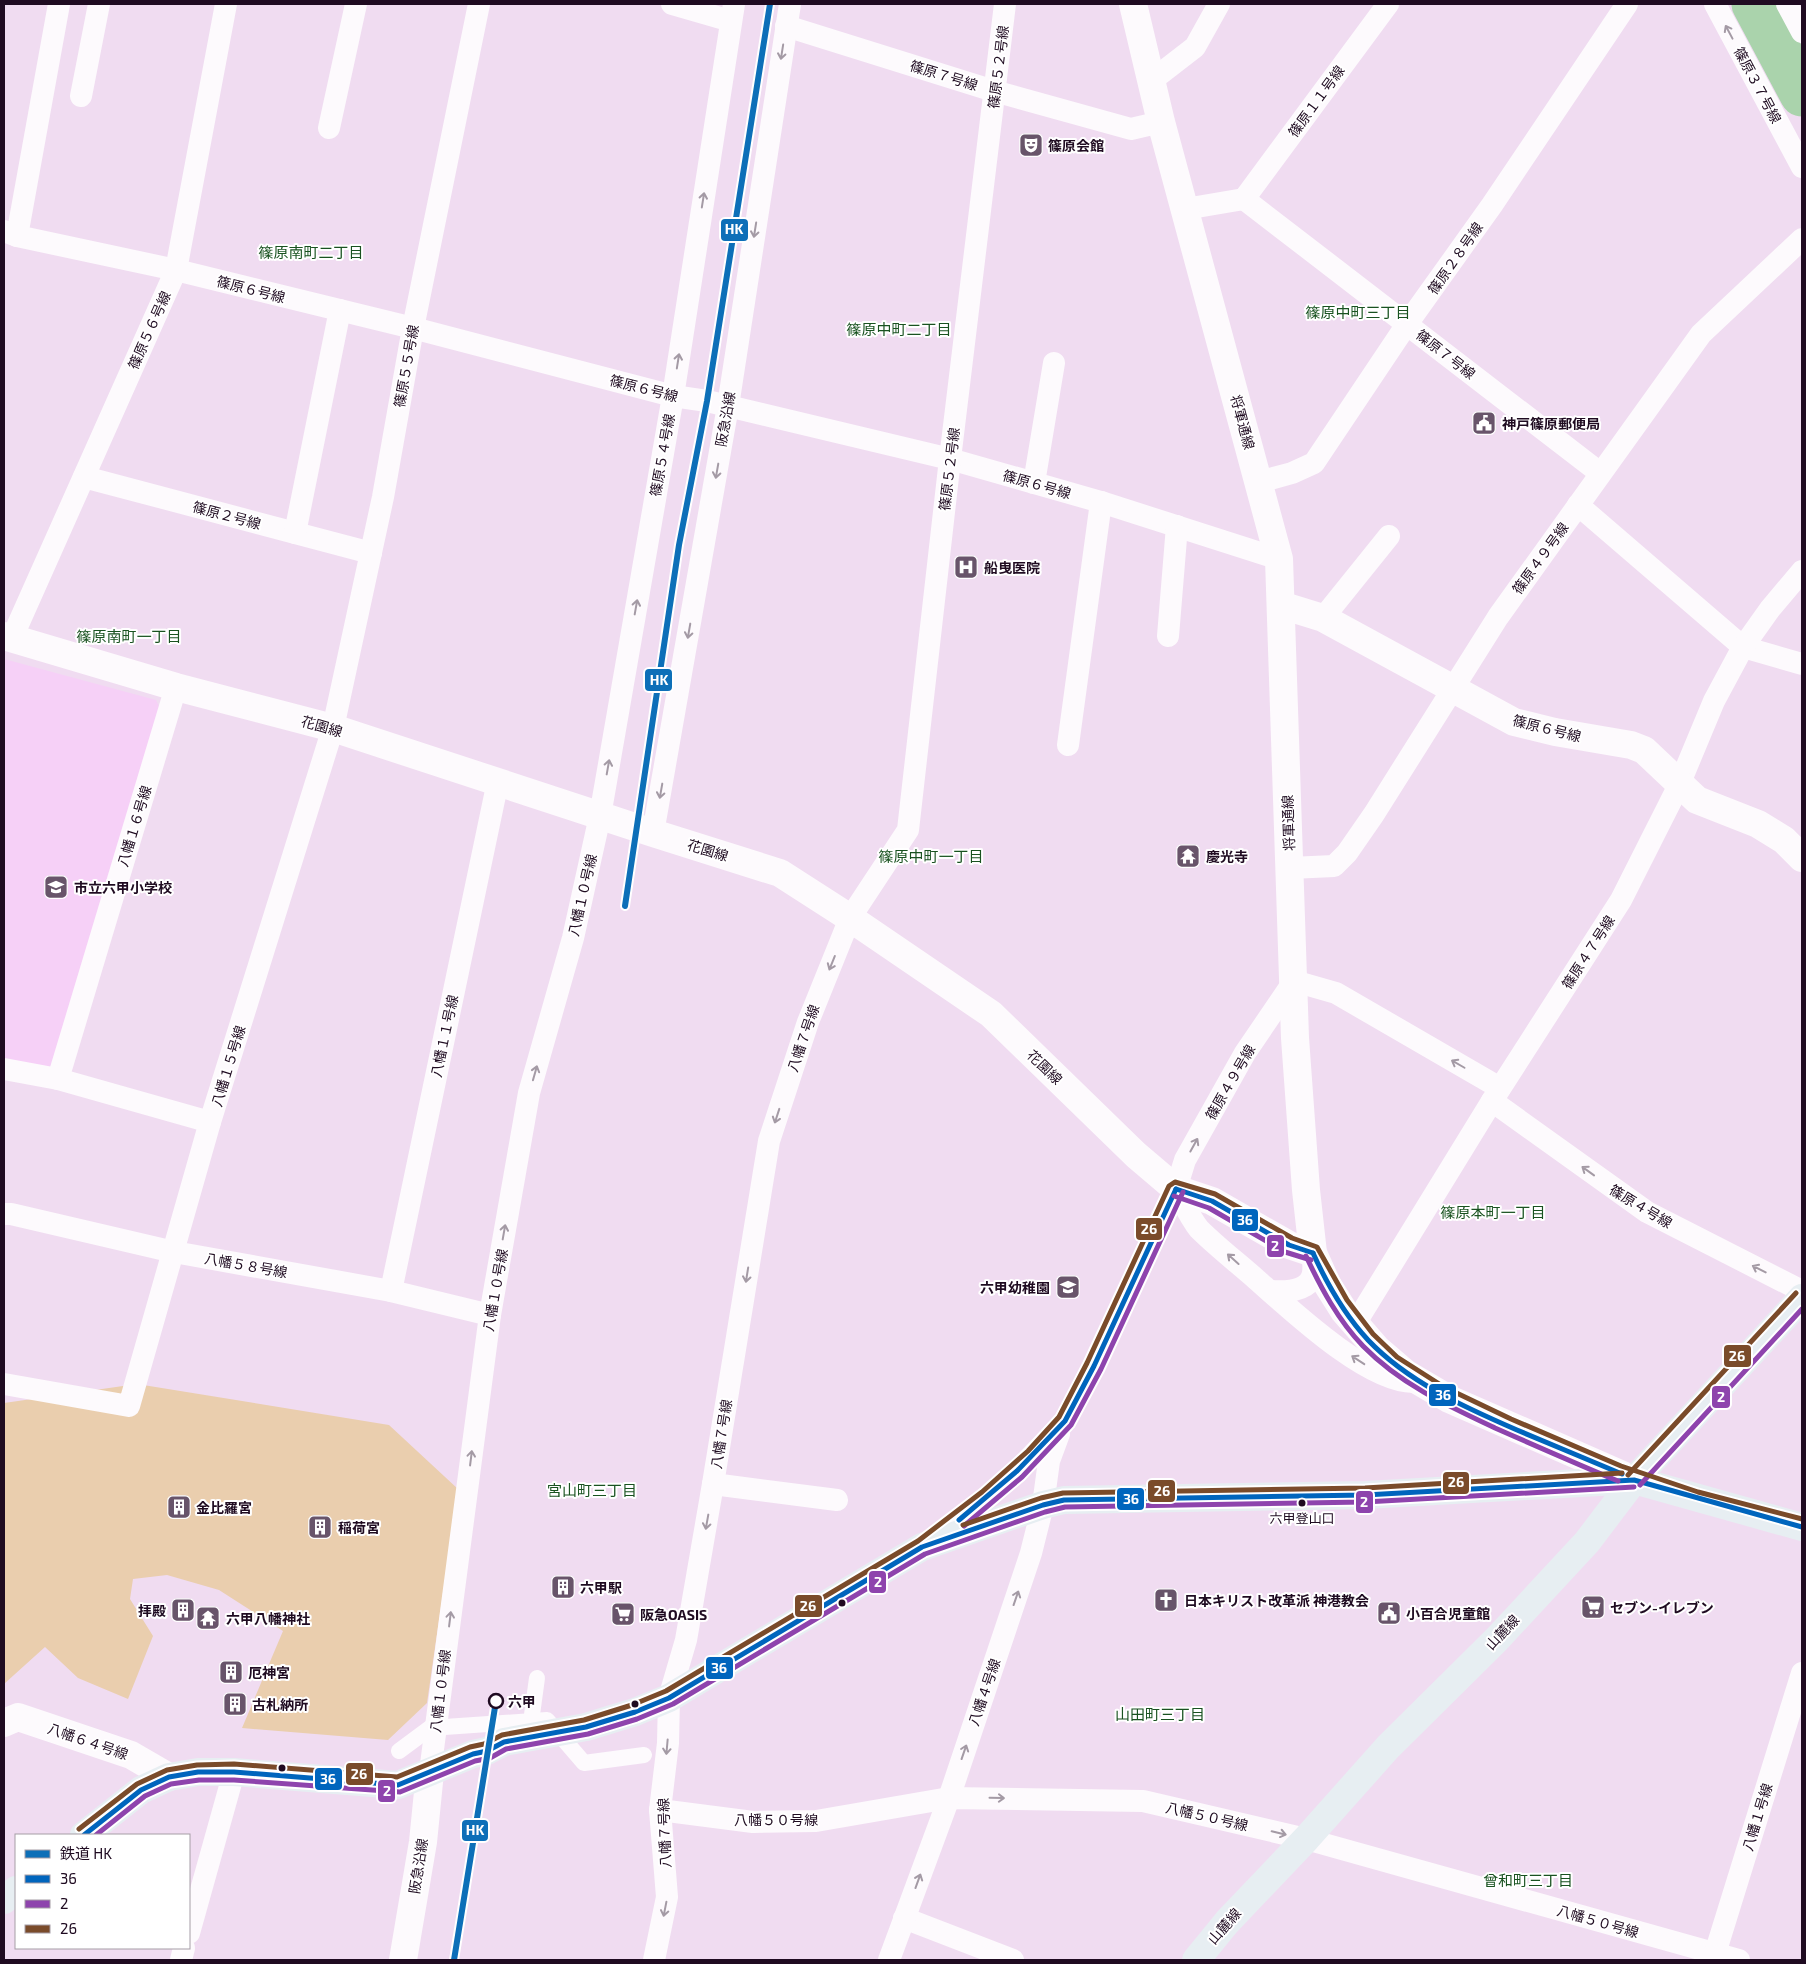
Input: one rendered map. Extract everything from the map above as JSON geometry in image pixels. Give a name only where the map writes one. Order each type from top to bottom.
[{"type":"main road","name":"山麓線","points":[[1196,1960],[1227,1922],[1306,1839],[1388,1748],[1497,1639],[1587,1542],[1634,1480],[1802,1298]]},
{"type":"main road","points":[[85,1834],[141,1790],[169,1776],[198,1772],[234,1772],[398,1785],[473,1754],[487,1751],[504,1742],[586,1727],[669,1698],[922,1547],[1043,1504],[1064,1500],[1365,1495],[1634,1480],[1802,1527]]},
{"type":"main road","points":[[4,1900],[15,1891]]},
{"type":"street","points":[[10,234],[59,4]]},
{"type":"street","points":[[81,96],[99,4]]},
{"type":"street","name":"篠原５６号線","points":[[8,637],[84,478],[176,270],[226,4]]},
{"type":"street","points":[[329,128],[356,4]]},
{"type":"street","name":"篠原５５号線","points":[[332,728],[383,497],[413,328],[479,4]]},
{"type":"street","points":[[672,4],[733,12]]},
{"type":"street","name":"阪急沿線","points":[[653,834],[728,406],[790,4]]},
{"type":"street","name":"篠原５２号線","points":[[850,918],[908,830],[950,459],[1005,4]]},
{"type":"street","name":"将軍通線","points":[[1133,4],[1161,122],[1279,559],[1294,981],[1294,1038],[1312,1253],[1327,1284],[1344,1311],[1377,1349],[1418,1382],[1450,1399],[1634,1480]]},
{"type":"street","points":[[1151,81],[1195,47],[1219,4]]},
{"type":"street","name":"篠原１１号線","points":[[1244,199],[1388,4]]},
{"type":"street","name":"篠原２８号線","points":[[1259,482],[1292,473],[1314,463],[1408,324],[1492,205],[1627,4]]},
{"type":"street","name":"篠原３７号線","points":[[1714,4],[1802,167]]},
{"type":"street","points":[[1787,4],[1802,32]]},
{"type":"street","name":"篠原５４号線","points":[[600,816],[673,396],[733,12]]},
{"type":"street","name":"篠原７号線","points":[[786,26],[994,91],[1131,129],[1161,122]]},
{"type":"street","points":[[1186,209],[1244,199]]},
{"type":"street","name":"篠原７号線","points":[[1244,199],[1600,473]]},
{"type":"street","name":"篠原６号線","points":[[10,234],[176,270],[413,328],[673,396],[708,401],[950,459],[1101,502],[1279,559]]},
{"type":"street","name":"篠原４９号線","points":[[1290,868],[1334,866],[1347,853],[1374,814],[1498,617],[1701,334],[1802,239]]},
{"type":"street","points":[[295,533],[340,310]]},
{"type":"street","points":[[1034,483],[1054,362]]},
{"type":"street","name":"篠原２号線","points":[[84,478],[371,552]]},
{"type":"street","points":[[1068,744],[1101,502]]},
{"type":"street","points":[[1578,505],[1743,647],[1802,664]]},
{"type":"street","points":[[1168,636],[1177,526]]},
{"type":"street","points":[[1323,618],[1389,536]]},
{"type":"street","name":"篠原４７号線","points":[[1355,1324],[1496,1095],[1621,900],[1680,785],[1714,701],[1743,647],[1770,609],[1802,572]]},
{"type":"street","name":"篠原６号線","points":[[1281,605],[1323,618],[1514,722],[1555,732],[1631,745],[1644,750],[1697,800],[1758,824],[1784,840],[1802,858]]},
{"type":"street","name":"花園線","points":[[8,637],[176,687],[332,728],[653,834],[780,872],[991,1014],[1136,1155],[1176,1190],[1212,1200],[1290,1245],[1312,1253]]},
{"type":"street","name":"八幡１６号線","points":[[58,1079],[176,687]]},
{"type":"street","name":"八幡１５号線","points":[[4,1384],[129,1406],[210,1122],[332,728]]},
{"type":"street","name":"八幡１１号線","points":[[391,1291],[498,782]]},
{"type":"street","name":"八幡１０号線","points":[[430,1772],[490,1315],[530,1093],[573,938],[600,816]]},
{"type":"street","name":"八幡７号線","points":[[654,1960],[667,1897],[660,1810],[668,1743],[669,1698],[686,1640],[769,1141],[808,1022],[850,918]]},
{"type":"street","name":"篠原４９号線","points":[[1176,1190],[1185,1160],[1245,1053],[1294,981]]},
{"type":"street","name":"篠原４号線","points":[[1294,981],[1336,992],[1496,1095],[1647,1212],[1802,1291]]},
{"type":"street","points":[[4,1068],[58,1079],[210,1122]]},
{"type":"street","points":[[1176,1190],[1198,1228],[1316,1331],[1367,1366],[1403,1382],[1418,1382]]},
{"type":"street","name":"八幡４号線","points":[[890,1960],[949,1798],[1031,1553],[1043,1504],[1049,1461],[1065,1420],[1094,1366],[1176,1190]]},
{"type":"street","name":"八幡５８号線","points":[[4,1214],[11,1214],[174,1252],[391,1291],[490,1315]]},
{"type":"street","points":[[1270,1291],[1289,1291],[1303,1286],[1314,1272],[1312,1253]]},
{"type":"street","name":"八幡４号線","points":[[922,1547],[987,1498],[1033,1456],[1065,1420]]},
{"type":"street","points":[[713,1484],[837,1500]]},
{"type":"street","name":"八幡１号線","points":[[1714,1957],[1802,1673]]},
{"type":"street","points":[[531,1722],[537,1678]]},
{"type":"street","name":"八幡６４号線","points":[[4,1723],[18,1718],[130,1755],[169,1776]]},
{"type":"street","points":[[399,1751],[430,1728],[547,1720],[584,1763],[644,1755]]},
{"type":"street","points":[[190,1929],[234,1772]]},
{"type":"street","name":"阪急沿線","points":[[403,1960],[423,1842],[430,1772]]},
{"type":"street","name":"八幡５０号線","points":[[660,1810],[753,1822],[816,1821],[949,1798],[1143,1801],[1306,1839],[1714,1957],[1739,1960]]},
{"type":"street","points":[[904,1918],[1013,1960]]},
{"type":"shaded area","name":"市立六甲小学校","points":[[4,659],[156,700],[162,713],[51,1072],[4,1061]]},
{"type":"shaded area","points":[[137,1384],[389,1425],[458,1489],[427,1703],[388,1740],[242,1728],[283,1631],[219,1590],[167,1575],[133,1579],[130,1599],[153,1636],[128,1699],[78,1678],[45,1647],[4,1684],[4,1403]]},
{"type":"waterway","points":[[1754,4],[1802,94]]},
{"type":"rail line","name":"HK","points":[[625,906],[679,545],[707,401],[770,4]]},
{"type":"rail line","name":"HK","points":[[454,1960],[496,1701]]},
{"type":"transit line","name":"26","points":[[79,1829],[137,1784],[167,1770],[197,1765],[234,1764],[397,1777],[470,1747],[484,1744],[502,1735],[584,1720],[632,1705],[666,1691],[918,1541],[982,1492],[1028,1451],[1059,1417],[1087,1363],[1169,1186],[1175,1182],[1215,1194],[1292,1238],[1317,1247],[1347,1300],[1373,1334],[1397,1357],[1444,1387],[1511,1419],[1621,1466],[1698,1492],[1802,1519]]},
{"type":"transit line","name":"36","points":[[1176,1189],[1212,1201],[1289,1245],[1313,1253]]},
{"type":"transit line","name":"36","points":[[959,1520],[1017,1471],[1065,1421],[1094,1366],[1176,1189]]},
{"type":"transit line","name":"2","points":[[964,1526],[1022,1477],[1071,1425],[1101,1369],[1183,1192]]},
{"type":"transit line","name":"2","points":[[1174,1196],[1209,1208],[1285,1252],[1311,1260]]},
{"type":"transit line","name":"36","points":[[1313,1253],[1330,1287],[1351,1320],[1368,1340],[1401,1369],[1438,1392],[1477,1412],[1622,1474]]},
{"type":"transit line","name":"2","points":[[1306,1256],[1338,1315],[1363,1346],[1393,1372],[1425,1393],[1495,1428],[1618,1481]]},
{"type":"transit line","name":"26","points":[[1628,1475],[1796,1293]]},
{"type":"transit line","name":"2","points":[[1640,1485],[1802,1309]]},
{"type":"transit line","name":"26","points":[[963,1525],[1041,1498],[1063,1493],[1365,1488],[1622,1473]]},
{"type":"transit line","name":"36","points":[[85,1834],[141,1790],[169,1777],[198,1772],[234,1772],[398,1785],[473,1754],[487,1751],[504,1742],[586,1727],[635,1712],[669,1698],[922,1547],[1043,1505],[1064,1500],[1365,1495],[1634,1480],[1802,1527]]},
{"type":"transit line","name":"2","points":[[97,1834],[145,1796],[171,1784],[199,1780],[234,1780],[400,1792],[475,1761],[490,1758],[506,1749],[588,1734],[637,1719],[673,1704],[925,1554],[1045,1512],[1065,1507],[1365,1502],[1634,1487]]},
{"type":"place","name":"篠原会館","points":[[1031,145]]},
{"type":"place","name":"神戸篠原郵便局","points":[[1484,423]]},
{"type":"place","name":"船曳医院","points":[[966,567]]},
{"type":"place","name":"慶光寺","points":[[1188,856]]},
{"type":"place","name":"市立六甲小学校","points":[[56,887]]},
{"type":"place","name":"六甲幼稚園","points":[[1068,1287]]},
{"type":"place","name":"六甲登山口","points":[[1302,1503]]},
{"type":"place","name":"金比羅宮","points":[[179,1507]]},
{"type":"place","name":"稲荷宮","points":[[320,1527]]},
{"type":"place","name":"六甲駅","points":[[563,1587]]},
{"type":"place","name":"日本キリスト改革派 神港教会","points":[[1166,1600]]},
{"type":"place","name":"セブン-イレブン","points":[[1593,1607]]},
{"type":"place","name":"拝殿","points":[[183,1610]]},
{"type":"place","name":"小百合児童館","points":[[1389,1613]]},
{"type":"place","name":"阪急OASIS","points":[[623,1614]]},
{"type":"place","name":"六甲八幡神社","points":[[208,1618]]},
{"type":"place","name":"厄神宮","points":[[231,1672]]},
{"type":"place","name":"六甲","points":[[496,1701]]},
{"type":"place","name":"古札納所","points":[[235,1704]]},
{"type":"district","name":"篠原南町二丁目","points":[[311,252]]},
{"type":"district","name":"篠原中町三丁目","points":[[1358,312]]},
{"type":"district","name":"篠原中町二丁目","points":[[899,329]]},
{"type":"district","name":"篠原南町一丁目","points":[[129,636]]},
{"type":"district","name":"篠原中町一丁目","points":[[931,856]]},
{"type":"district","name":"篠原本町一丁目","points":[[1493,1212]]},
{"type":"district","name":"宮山町三丁目","points":[[592,1490]]},
{"type":"district","name":"山田町三丁目","points":[[1160,1714]]},
{"type":"district","name":"曾和町三丁目","points":[[1528,1880]]}]
